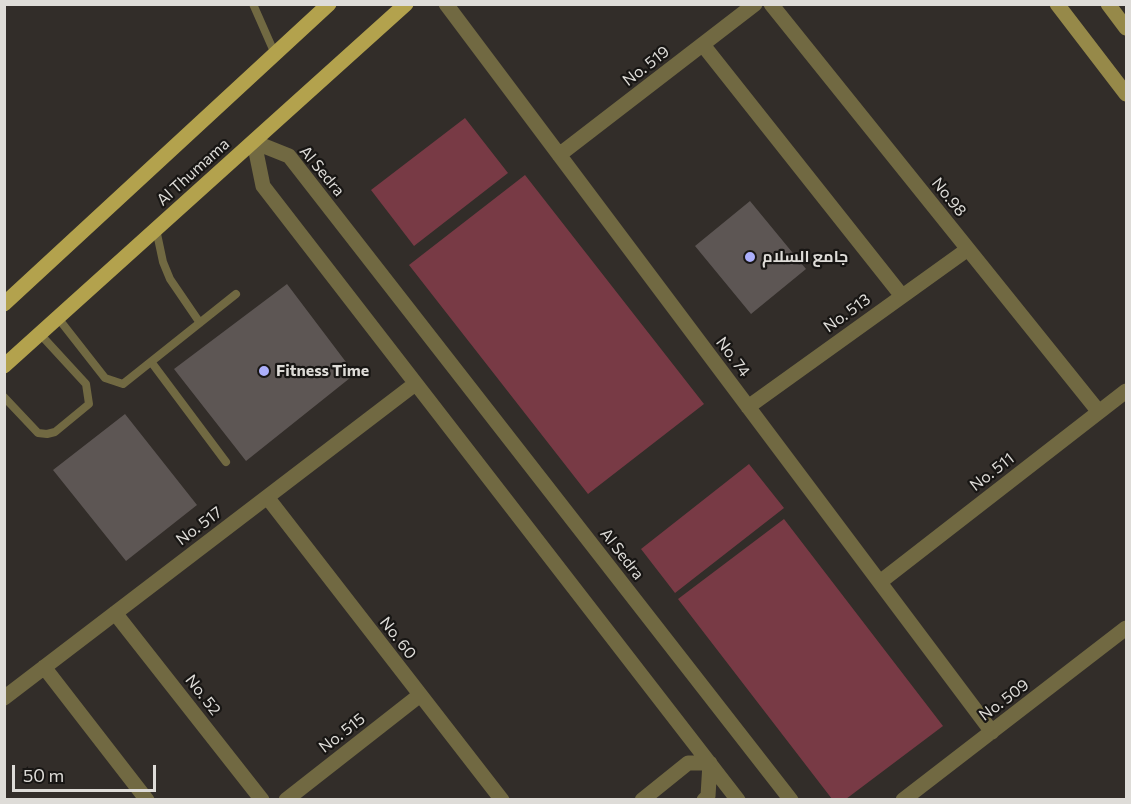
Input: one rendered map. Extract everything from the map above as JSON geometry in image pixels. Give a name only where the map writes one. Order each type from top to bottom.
[{"type":"main road","name":"Al Thumama","points":[[5,303],[329,4]]},
{"type":"main road","name":"Al Thumama","points":[[4,366],[406,4]]},
{"type":"street","name":"No. 74","points":[[446,4],[992,732]]},
{"type":"street","name":"No. 519","points":[[559,155],[755,4]]},
{"type":"street","name":"No.98","points":[[771,4],[1099,412]]},
{"type":"street","points":[[1057,4],[1126,94]]},
{"type":"street","points":[[1108,4],[1126,28]]},
{"type":"street","points":[[703,45],[902,296]]},
{"type":"street","points":[[254,142],[263,186],[738,800]]},
{"type":"street","name":"Al Sedra","points":[[254,142],[290,156],[791,800]]},
{"type":"street","name":"No. 513","points":[[748,407],[968,249]]},
{"type":"street","name":"No. 517","points":[[4,698],[415,384]]},
{"type":"street","name":"No. 511","points":[[880,582],[1126,391]]},
{"type":"street","name":"No. 60","points":[[267,497],[502,800]]},
{"type":"street","name":"No. 52","points":[[115,613],[262,800]]},
{"type":"street","name":"No. 509","points":[[903,800],[1126,628]]},
{"type":"street","points":[[44,668],[147,800]]},
{"type":"street","name":"No. 515","points":[[286,800],[420,696]]},
{"type":"street","points":[[642,800],[688,763],[710,763]]},
{"type":"street","points":[[704,800],[708,796],[710,763]]},
{"type":"lane","points":[[253,4],[275,54]]},
{"type":"lane","points":[[156,230],[163,262],[170,279],[200,323]]},
{"type":"lane","points":[[58,318],[105,378],[114,383],[123,384],[236,294]]},
{"type":"lane","points":[[4,397],[38,433],[47,434],[55,432],[88,404],[86,384],[40,334]]},
{"type":"lane","points":[[152,363],[226,462]]},
{"type":"shaded area","points":[[465,118],[508,173],[414,246],[371,190]]},
{"type":"shaded area","points":[[525,175],[704,404],[588,494],[409,265]]},
{"type":"shaded area","points":[[749,464],[784,508],[675,593],[641,549]]},
{"type":"shaded area","points":[[784,519],[943,726],[846,799],[832,799],[678,599]]},
{"type":"building","name":"جامع السلام","points":[[750,201],[806,269],[751,314],[695,246]]},
{"type":"building","name":"Fitness Time","points":[[287,284],[355,374],[246,461],[174,369]]},
{"type":"building","points":[[125,414],[197,505],[126,561],[53,470]]},
{"type":"place","name":"جامع السلام","points":[[750,257]]},
{"type":"place","name":"Fitness Time","points":[[264,371]]}]
